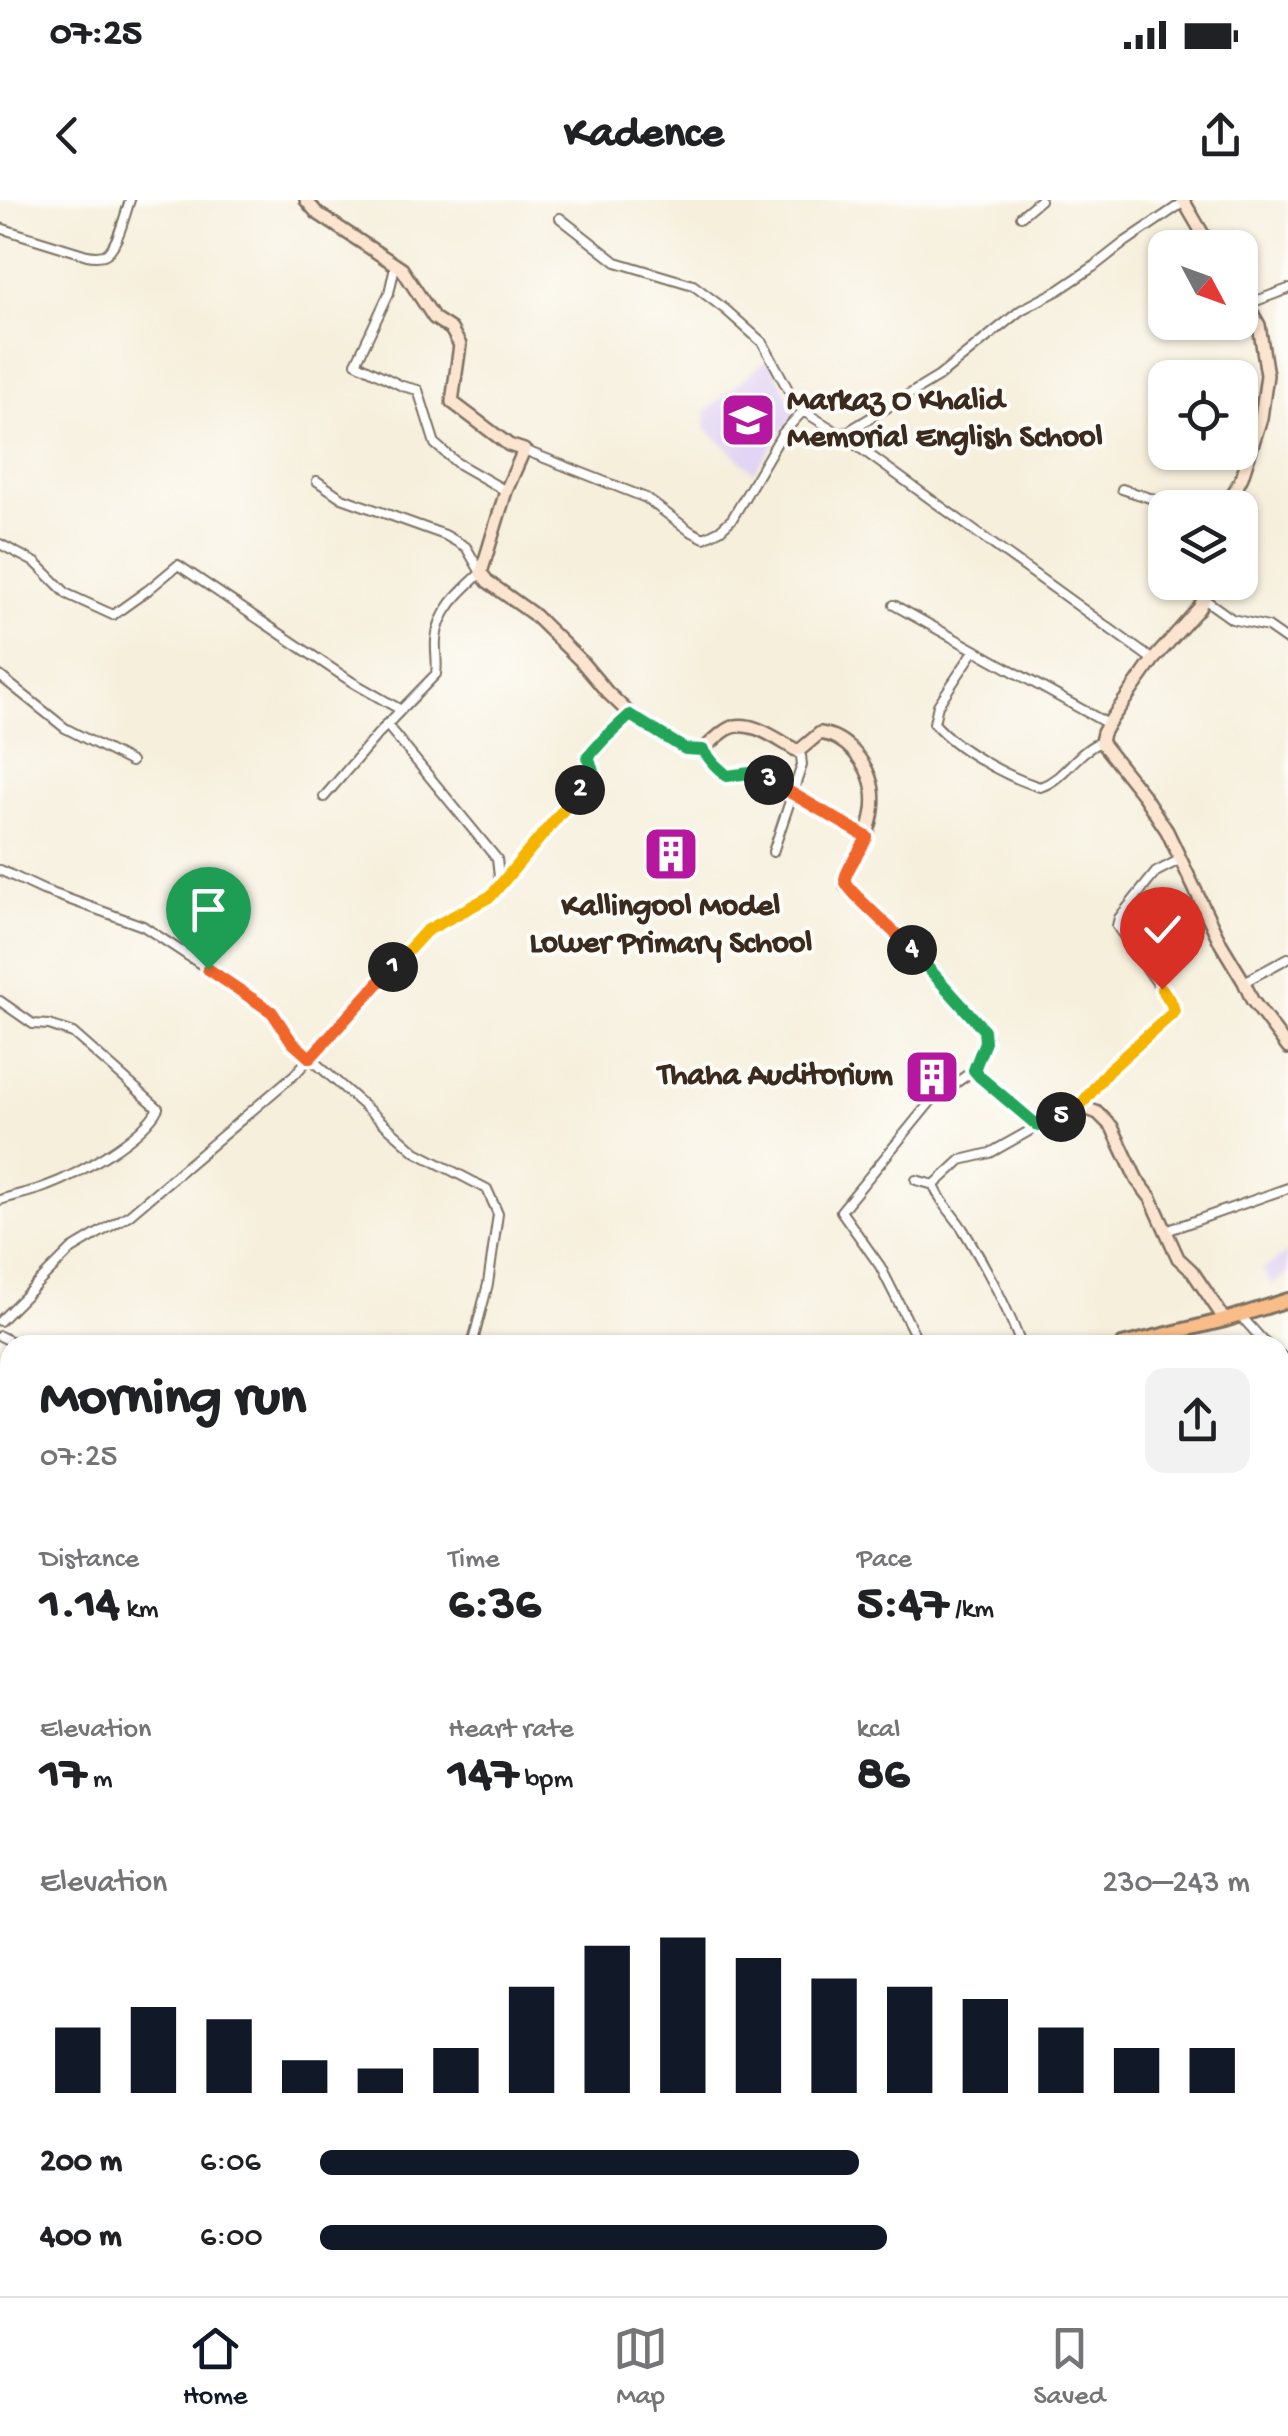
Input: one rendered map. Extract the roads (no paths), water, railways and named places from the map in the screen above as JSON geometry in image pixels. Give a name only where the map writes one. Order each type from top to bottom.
[{"type":"main road","points":[[306,200],[318,213],[402,269],[434,318],[450,329],[460,345],[452,402],[509,445],[524,450],[506,490],[481,573],[488,582],[533,614],[630,715],[685,749],[703,750],[725,730],[743,725],[796,750],[820,733],[829,734],[855,754],[869,773],[874,805],[867,837],[845,877],[846,886],[904,940],[980,1025],[986,1036],[974,1070],[980,1077],[1038,1126],[1048,1125],[1080,1106],[1098,1113],[1112,1127],[1178,1258],[1192,1271],[1225,1320]]},
{"type":"main road","points":[[1183,201],[1201,230]]},
{"type":"main road","points":[[1235,490],[1261,418],[1267,374],[1258,322]]},
{"type":"main road","points":[[1204,600],[1153,660],[1102,732],[1101,742],[1167,831],[1252,1000],[1288,1048]]},
{"type":"main road","points":[[1164,1335],[1288,1300]]},
{"type":"street","points":[[0,228],[87,255],[102,256],[114,246],[130,200]]},
{"type":"street","points":[[1021,216],[1040,200]]},
{"type":"street","points":[[842,435],[938,377],[1021,310],[1082,275],[1183,201]]},
{"type":"street","points":[[560,218],[616,262],[693,285],[763,343],[803,411],[842,435],[1153,660]]},
{"type":"street","points":[[396,266],[356,364],[418,390],[434,444],[457,463],[506,490]]},
{"type":"street","points":[[1258,300],[1288,289]]},
{"type":"street","points":[[524,450],[646,498],[704,538],[732,519],[782,434],[803,411]]},
{"type":"street","points":[[317,481],[342,498],[445,535],[466,547],[481,573],[446,610],[438,627],[436,674],[386,724],[324,798]]},
{"type":"street","points":[[1122,488],[1148,497]]},
{"type":"street","points":[[0,544],[36,563],[67,594],[113,616],[178,564],[352,682],[401,710]]},
{"type":"street","points":[[1204,600],[1232,619],[1268,627],[1288,642]]},
{"type":"street","points":[[894,605],[1108,724]]},
{"type":"street","points":[[939,729],[934,723],[938,705],[974,651]]},
{"type":"street","points":[[0,676],[64,728],[131,762]]},
{"type":"street","points":[[923,712],[939,729],[981,758],[1040,787],[1056,779],[1084,751],[1101,742]]},
{"type":"street","points":[[0,1320],[72,1248],[129,1215],[295,1074],[426,931],[491,896],[594,774],[588,757],[630,715]]},
{"type":"street","points":[[386,724],[496,859],[500,886]]},
{"type":"street","points":[[703,750],[727,776],[750,773],[765,777],[867,837]]},
{"type":"street","points":[[773,852],[802,765],[796,750]]},
{"type":"street","points":[[1080,1106],[1108,1071],[1174,1012],[1117,926],[1118,918],[1156,872],[1181,858]]},
{"type":"street","points":[[0,870],[143,926],[272,1012],[292,1042],[416,1152],[487,1189],[498,1214],[492,1262],[475,1335]]},
{"type":"street","points":[[1244,982],[1288,958]]},
{"type":"street","points":[[0,1001],[33,1024],[50,1024],[73,1032],[158,1108],[152,1120],[83,1169],[47,1186],[0,1200]]},
{"type":"street","points":[[915,1335],[880,1266],[841,1212],[932,1100],[974,1070]]},
{"type":"street","points":[[934,1185],[961,1160],[990,1153],[1038,1126]]},
{"type":"street","points":[[916,1180],[934,1185]]},
{"type":"street","points":[[934,1185],[980,1258],[1016,1335]]},
{"type":"street","points":[[1166,1232],[1288,1188]]},
{"type":"street","points":[[1240,1315],[1257,1335]]},
{"type":"place","name":"Markaz O Khalid Memorial English School","points":[[748,420]]},
{"type":"place","name":"Kallingool Model Lower Primary School","points":[[671,854]]},
{"type":"place","name":"Thaha Auditorium","points":[[932,1077]]}]
